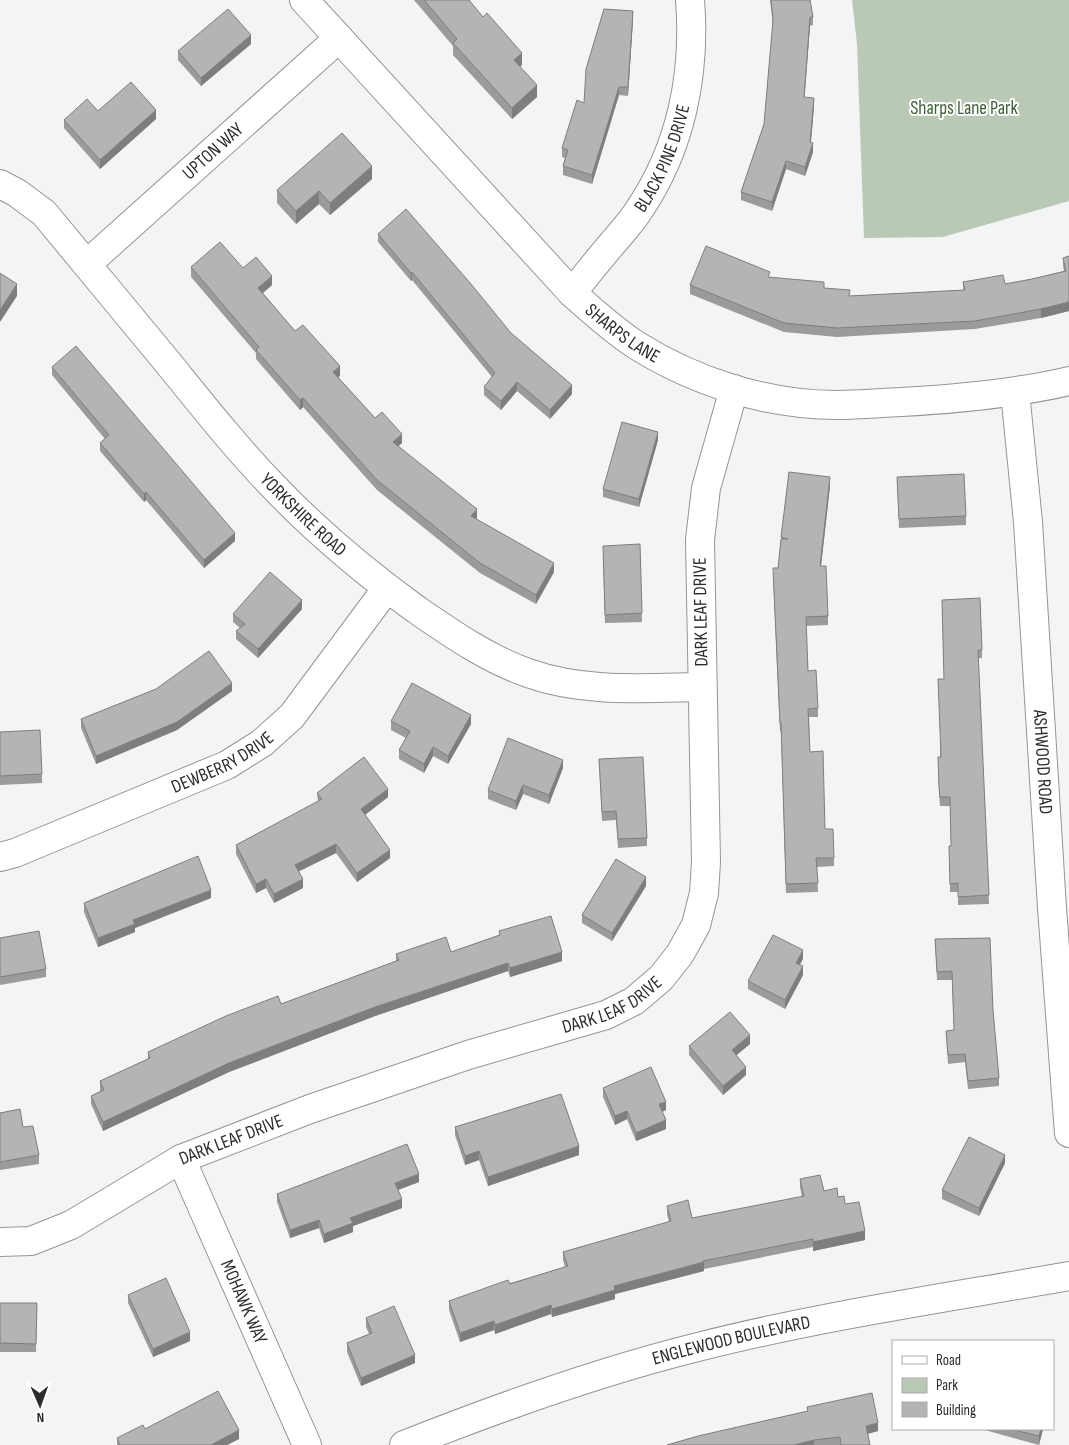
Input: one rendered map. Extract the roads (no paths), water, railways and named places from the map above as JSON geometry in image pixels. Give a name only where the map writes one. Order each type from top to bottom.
[{"type":"street","name":"SHARPS LANE","points":[[304,0],[572,293],[601,320],[636,345],[682,370],[734,390],[789,401],[835,405],[947,400],[1015,392],[1069,381]]},
{"type":"street","name":"BLACK PINE DRIVE","points":[[572,293],[639,211],[663,168],[680,122],[690,73],[692,30],[690,0]]},
{"type":"street","name":"UPTON WAY","points":[[87,264],[339,38]]},
{"type":"street","name":"YORKSHIRE ROAD","points":[[0,184],[17,192],[44,213],[214,420],[274,487],[326,538],[387,588],[441,627],[494,659],[530,674],[567,684],[606,688],[702,687]]},
{"type":"street","name":"DARK LEAF DRIVE","points":[[0,1242],[31,1241],[71,1225],[181,1159],[319,1106],[468,1055],[606,1015],[634,1001],[661,978],[680,954],[696,925],[704,893],[706,862],[700,540],[706,488],[734,390]]},
{"type":"street","name":"ASHWOOD ROAD","points":[[1015,392],[1028,522],[1060,908],[1069,1133]]},
{"type":"street","name":"DEWBERRY DRIVE","points":[[0,857],[16,853],[227,765],[262,743],[292,716],[387,588]]},
{"type":"street","name":"MOHAWK WAY","points":[[181,1159],[306,1445]]},
{"type":"street","name":"ENGLEWOOD BOULEVARD","points":[[404,1445],[487,1412],[592,1376],[698,1347],[806,1322],[1069,1276]]},
{"type":"park label","name":"Sharps Lane Park","points":[[964,108]]}]
